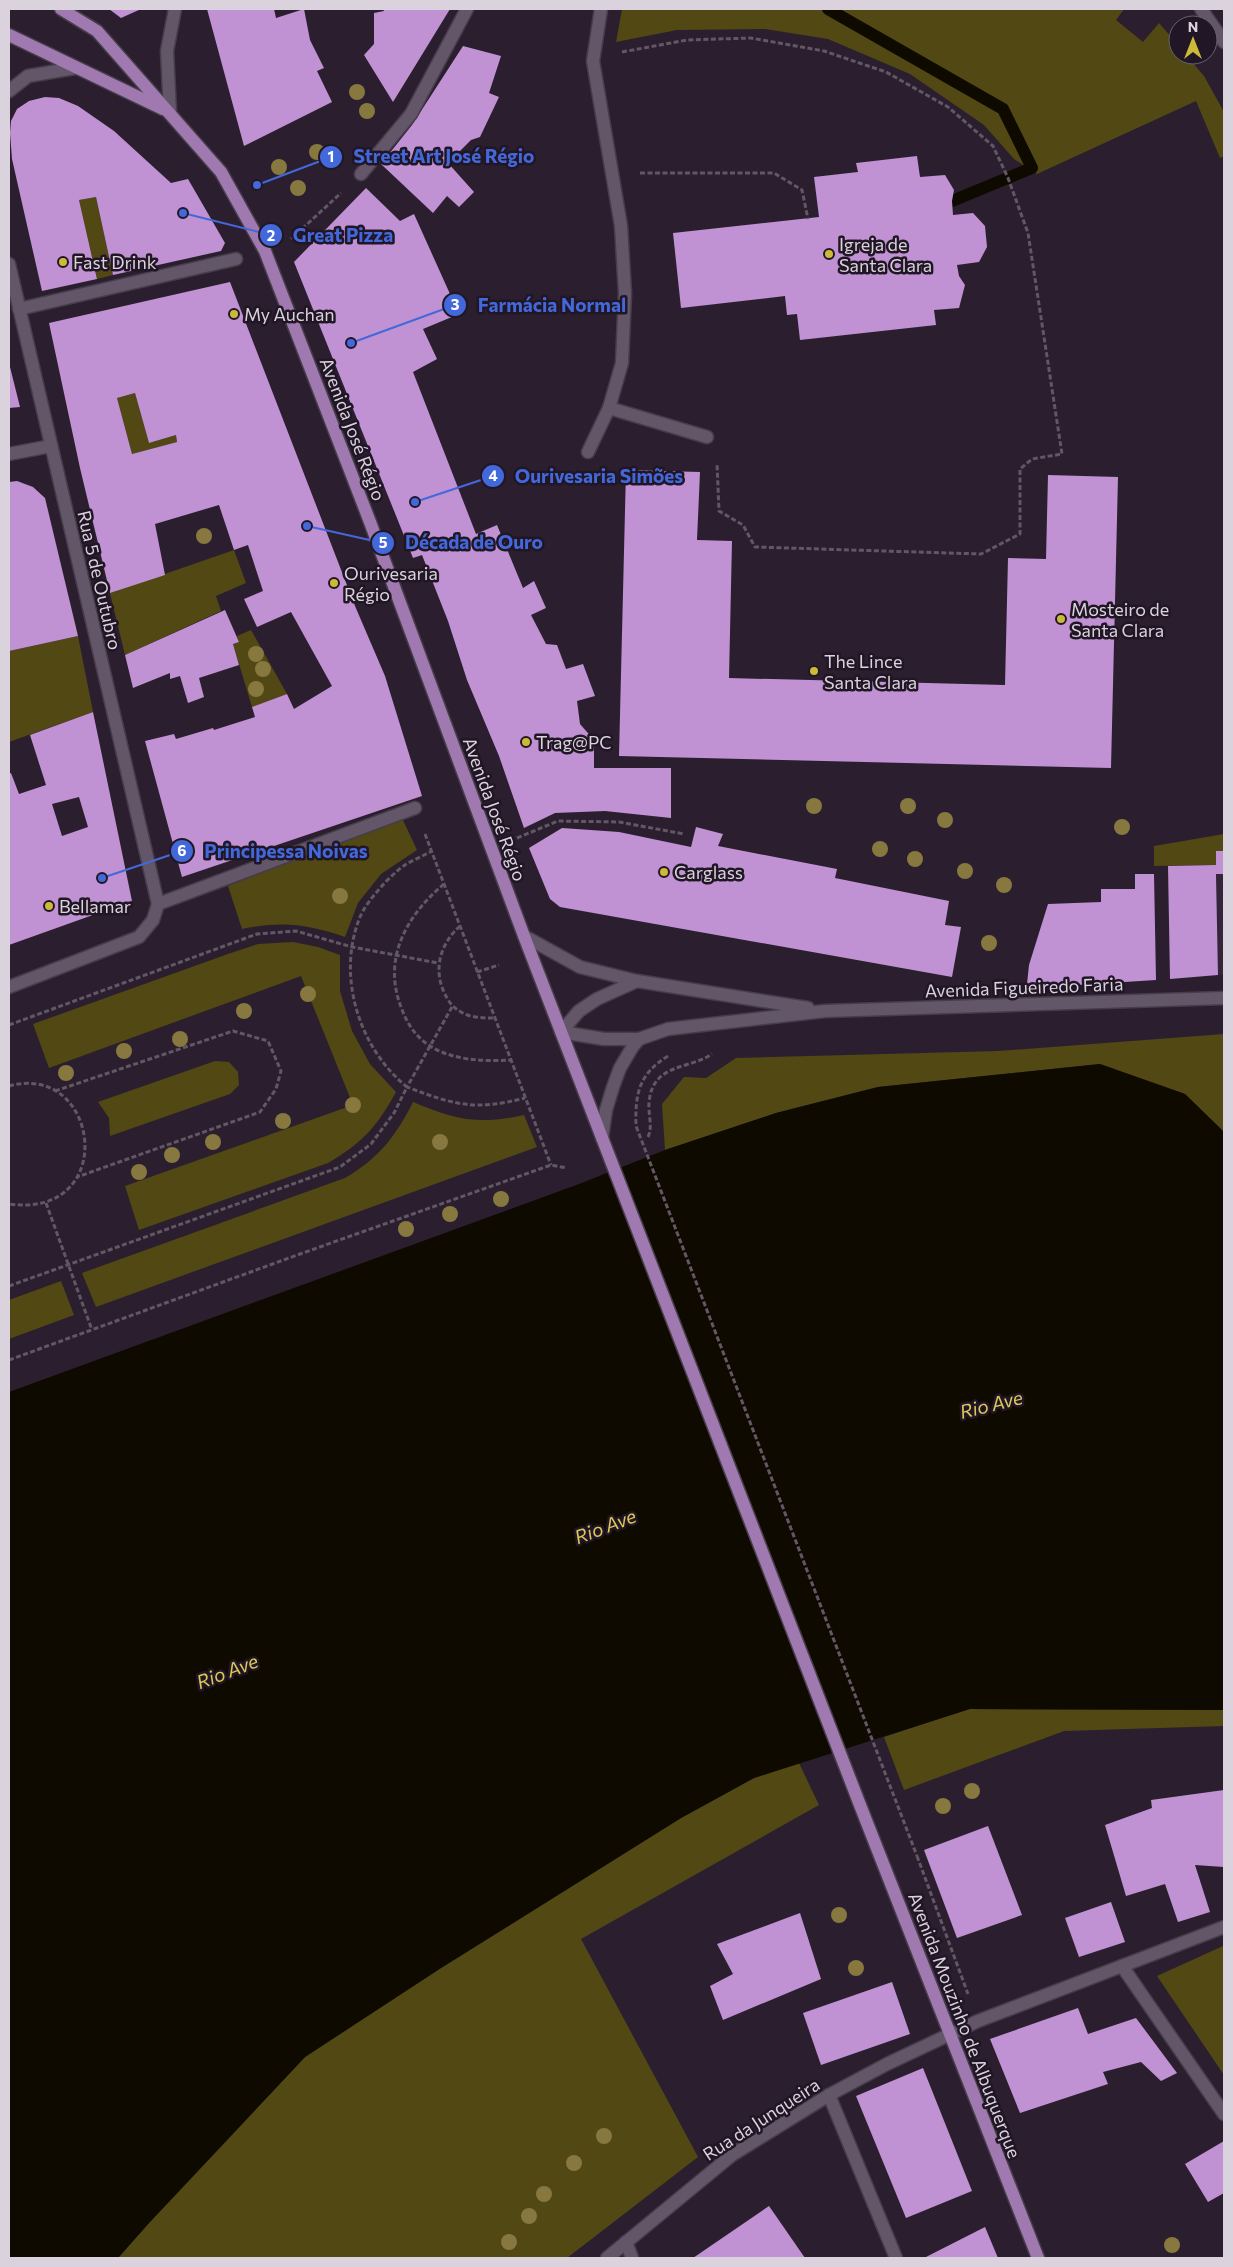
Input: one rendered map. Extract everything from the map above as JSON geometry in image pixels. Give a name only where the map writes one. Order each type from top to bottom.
[{"type":"main road","points":[[61,9],[97,31],[170,112]]},
{"type":"main road","points":[[9,35],[170,112]]},
{"type":"main road","name":"Avenida José Régio","points":[[170,112],[221,172],[265,251],[370,522],[491,850],[610,1158]]},
{"type":"main road","name":"Avenida Mouzinho de Albuquerque","points":[[610,1158],[860,1805],[1038,2258]]},
{"type":"street","points":[[170,112],[167,51],[175,9]]},
{"type":"street","points":[[361,174],[411,114],[467,9]]},
{"type":"street","points":[[588,452],[608,408],[622,363],[625,294],[621,226],[593,61],[601,9]]},
{"type":"street","points":[[1201,9],[1224,42]]},
{"type":"street","points":[[9,91],[28,76],[75,68]]},
{"type":"street","points":[[20,309],[236,259]]},
{"type":"street","name":"Rua 5 de Outubro","points":[[9,264],[158,904]]},
{"type":"street","points":[[608,408],[707,437]]},
{"type":"street","points":[[10,455],[51,446]]},
{"type":"street","points":[[9,987],[139,937],[153,920],[158,904],[415,808]]},
{"type":"street","name":"Avenida Figueiredo Faria","points":[[524,936],[580,967],[637,981],[825,1011]]},
{"type":"street","points":[[561,1032],[579,1011],[597,998],[637,981]]},
{"type":"street","name":"Avenida Figueiredo Faria","points":[[561,1032],[604,1038],[639,1039],[668,1029],[825,1011],[1224,998]]},
{"type":"street","points":[[602,1138],[606,1110],[620,1068],[639,1039]]},
{"type":"street","name":"Rua da Junqueira","points":[[607,2258],[732,2155],[829,2095],[887,2064],[978,2021],[1224,1927]]},
{"type":"street","points":[[1122,1966],[1224,2114]]},
{"type":"street","points":[[829,2095],[896,2258]]},
{"type":"street","points":[[626,2242],[632,2258]]},
{"type":"path","points":[[593,61],[621,53],[687,40],[751,38],[824,50],[886,72],[948,107],[993,146],[1008,178],[1028,233],[1062,454],[1032,459],[1020,468],[1020,534],[981,554],[755,547],[743,525],[720,511],[716,452],[707,437]]},
{"type":"path","points":[[669,172],[774,173],[802,190],[808,219]]},
{"type":"path","points":[[290,240],[361,174]]},
{"type":"path","points":[[491,850],[558,821],[619,822],[684,834]]},
{"type":"path","points":[[525,1098],[477,1106],[441,1100],[407,1087],[392,1074],[373,1048],[358,1018],[351,983],[352,947],[360,916],[378,892],[404,866],[432,851],[551,1166]]},
{"type":"path","points":[[444,884],[427,898],[400,938],[395,955],[394,973],[397,997],[406,1020],[421,1039],[431,1045],[456,1057],[483,1062],[511,1060]]},
{"type":"path","points":[[460,926],[451,934],[438,963],[438,975],[442,987],[452,1007],[462,1014],[479,1018],[494,1018]]},
{"type":"path","points":[[9,1025],[257,934],[296,931],[352,947],[438,963]]},
{"type":"path","points":[[477,972],[499,965]]},
{"type":"path","points":[[9,1286],[340,1168],[371,1144],[394,1113],[452,1007]]},
{"type":"path","points":[[55,1091],[233,1031],[268,1041],[281,1071],[276,1089],[260,1112],[77,1177]]},
{"type":"path","points":[[668,1056],[657,1063],[643,1081],[635,1100],[636,1126],[917,1856],[978,2021]]},
{"type":"path","points":[[648,1137],[651,1132],[649,1101],[654,1085],[666,1072],[678,1066],[703,1060]]},
{"type":"path","points":[[9,1086],[36,1084],[55,1091],[70,1104],[81,1120],[86,1139],[85,1159],[77,1177],[64,1193],[46,1203],[25,1206],[9,1204]]},
{"type":"path","points":[[9,1360],[300,1254],[551,1166],[567,1168]]},
{"type":"path","points":[[46,1203],[92,1330]]},
{"type":"shaded area","points":[[622,9],[1124,9],[1116,20],[1143,42],[1159,23],[1168,33],[1168,65],[1195,65],[1204,76],[1224,112],[1224,156],[1220,158],[1196,101],[1037,174],[1014,159],[984,125],[910,74],[828,39],[765,29],[677,30],[616,42]]},
{"type":"shaded area","points":[[96,197],[113,275],[97,279],[79,200]]},
{"type":"shaded area","points":[[135,393],[149,443],[176,435],[177,442],[132,454],[117,398]]},
{"type":"shaded area","points":[[234,550],[246,583],[216,596],[221,611],[125,655],[110,593]]},
{"type":"shaded area","points":[[251,630],[287,694],[252,707],[233,644],[239,642],[237,636]]},
{"type":"shaded area","points":[[78,636],[93,712],[9,742],[9,651]]},
{"type":"shaded area","points":[[402,818],[417,850],[381,874],[358,903],[345,937],[318,929],[294,925],[270,925],[242,929],[228,886]]},
{"type":"shaded area","points":[[1224,834],[1224,851],[1216,851],[1216,865],[1154,866],[1154,846]]},
{"type":"shaded area","points":[[1216,851],[1224,851],[1224,975],[1218,975]]},
{"type":"shaded area","points":[[293,942],[318,947],[340,955],[340,991],[352,1031],[370,1064],[396,1092],[368,1133],[328,1163],[139,1230],[125,1186],[353,1105],[301,976],[49,1068],[33,1024],[258,944]]},
{"type":"shaded area","points":[[1224,1034],[1224,1132],[1185,1094],[1100,1064],[878,1087],[776,1113],[665,1150],[662,1104],[684,1077],[706,1078],[736,1058],[998,1051]]},
{"type":"shaded area","points":[[215,1061],[229,1062],[238,1072],[239,1085],[230,1094],[110,1136],[109,1118],[98,1102]]},
{"type":"shaded area","points":[[413,1102],[442,1113],[467,1119],[493,1120],[524,1115],[537,1147],[96,1307],[82,1273],[345,1178],[377,1155],[400,1126]]},
{"type":"shaded area","points":[[61,1281],[74,1315],[9,1339],[9,1300]]},
{"type":"shaded area","points":[[969,1709],[1224,1710],[1224,1726],[1064,1731],[904,1790],[884,1737]]},
{"type":"shaded area","points":[[799,1763],[819,1805],[581,1939],[698,2157],[567,2258],[118,2258],[305,2057],[441,1968],[681,1818],[754,1778]]},
{"type":"shaded area","points":[[1223,1946],[1224,1951],[1224,2075],[1157,1976]]},
{"type":"water","name":"Rio Ave","points":[[1100,1064],[1185,1094],[1224,1132],[1224,1710],[970,1709],[754,1778],[681,1818],[441,1968],[305,2057],[118,2258],[9,2258],[9,1392],[579,1184],[665,1150],[776,1113],[878,1087]]},
{"type":"building","points":[[109,9],[141,9],[121,18]]},
{"type":"building","points":[[207,9],[274,9],[276,18],[304,9],[310,40],[324,68],[317,71],[332,102],[244,146]]},
{"type":"building","points":[[383,9],[450,9],[393,102],[364,55],[374,44],[374,13],[384,11]]},
{"type":"building","points":[[463,46],[501,56],[489,93],[499,97],[480,137],[471,140],[448,163],[474,192],[459,207],[447,196],[433,213],[381,164],[412,125]]},
{"type":"building","points":[[45,97],[59,98],[78,106],[114,131],[171,183],[188,179],[225,243],[221,251],[113,275],[96,197],[79,200],[97,279],[42,291],[12,159],[10,133],[11,121],[17,109],[29,101]]},
{"type":"building","name":"Igreja de Santa Clara","points":[[917,156],[920,177],[945,175],[954,190],[952,201],[953,215],[973,213],[985,226],[987,247],[979,262],[957,265],[959,276],[965,285],[959,308],[934,310],[936,325],[800,340],[797,314],[787,315],[785,296],[681,308],[673,233],[819,217],[814,177],[858,172],[856,163]]},
{"type":"building","points":[[366,188],[400,221],[414,214],[459,314],[423,329],[437,359],[413,372],[476,534],[497,525],[523,588],[534,581],[546,608],[531,615],[546,644],[557,645],[566,669],[583,664],[595,696],[577,701],[580,724],[594,740],[594,768],[671,768],[671,818],[605,811],[555,813],[524,828],[499,756],[467,680],[448,621],[422,555],[413,558],[294,262]]},
{"type":"building","points":[[230,282],[355,606],[385,676],[422,796],[182,877],[145,741],[174,734],[176,739],[213,728],[214,730],[255,717],[252,707],[287,694],[294,709],[332,686],[291,612],[257,627],[244,599],[263,591],[248,545],[234,550],[219,505],[155,524],[165,575],[110,593],[80,468],[49,323]],"holes":[[[135,393],[149,443],[176,435],[177,442],[132,454],[117,398]]]},
{"type":"building","points":[[9,363],[20,407],[9,408]]},
{"type":"building","name":"Mosteiro de Santa Clara","points":[[626,470],[700,472],[697,540],[732,541],[729,678],[1005,685],[1008,558],[1046,559],[1048,475],[1118,477],[1111,768],[619,756]]},
{"type":"building","points":[[17,481],[33,487],[45,498],[78,636],[9,651],[9,482]]},
{"type":"building","points":[[225,610],[239,642],[233,644],[239,665],[199,678],[204,697],[188,703],[180,676],[170,679],[170,673],[133,688],[125,655]]},
{"type":"building","points":[[93,712],[132,901],[9,945],[9,774],[11,773],[19,794],[46,785],[30,735]],"holes":[[[79,797],[88,827],[62,836],[52,804]]]},
{"type":"building","points":[[696,827],[723,834],[718,846],[837,869],[835,878],[949,901],[945,925],[961,927],[952,977],[560,907],[550,899],[529,848],[562,828],[619,832],[691,847]]},
{"type":"building","points":[[1216,851],[1224,851],[1224,874],[1216,874],[1218,975],[1170,979],[1168,866],[1216,865]]},
{"type":"building","points":[[1135,874],[1154,874],[1156,980],[1077,985],[1027,984],[1029,965],[1048,904],[1101,902],[1101,889],[1135,889]]},
{"type":"building","points":[[1224,1790],[1224,1867],[1195,1865],[1210,1912],[1178,1922],[1165,1884],[1126,1896],[1105,1825],[1152,1808],[1151,1800]]},
{"type":"building","points":[[988,1826],[1022,1915],[957,1938],[924,1850]]},
{"type":"building","points":[[1111,1902],[1125,1942],[1079,1957],[1065,1918]]},
{"type":"building","points":[[800,1913],[821,1979],[723,2020],[710,1986],[733,1974],[717,1944]]},
{"type":"building","points":[[892,1982],[910,2034],[821,2065],[803,2013]]},
{"type":"building","points":[[1078,2008],[1088,2034],[1136,2018],[1177,2073],[1161,2081],[1141,2062],[1103,2072],[1108,2084],[1020,2113],[990,2039]]},
{"type":"building","points":[[923,2068],[972,2191],[906,2218],[856,2096]]},
{"type":"building","points":[[1224,2141],[1224,2193],[1208,2202],[1185,2164]]},
{"type":"building","points":[[769,2206],[805,2258],[693,2258]]},
{"type":"building","points":[[985,2227],[998,2258],[924,2258]]},
{"type":"waterway","points":[[828,9],[1003,109],[1032,168],[952,201]]},
{"type":"place","name":"Street Art José Régio","points":[[257,185]]},
{"type":"place","name":"Great Pizza","points":[[183,213]]},
{"type":"place","name":"Igreja de Santa Clara","points":[[829,254]]},
{"type":"place","name":"Fast Drink","points":[[63,262]]},
{"type":"place","name":"My Auchan","points":[[234,314]]},
{"type":"place","name":"Farmácia Normal","points":[[351,343]]},
{"type":"place","name":"Ourivesaria Simões","points":[[415,502]]},
{"type":"place","name":"Década de Ouro","points":[[307,526]]},
{"type":"place","name":"Ourivesaria Régio","points":[[334,583]]},
{"type":"place","name":"Mosteiro de Santa Clara","points":[[1061,619]]},
{"type":"place","name":"The Lince Santa Clara","points":[[814,671]]},
{"type":"place","name":"Trag@PC","points":[[526,742]]},
{"type":"place","name":"Carglass","points":[[664,872]]},
{"type":"place","name":"Principessa Noivas","points":[[102,878]]},
{"type":"place","name":"Bellamar","points":[[49,906]]}]
